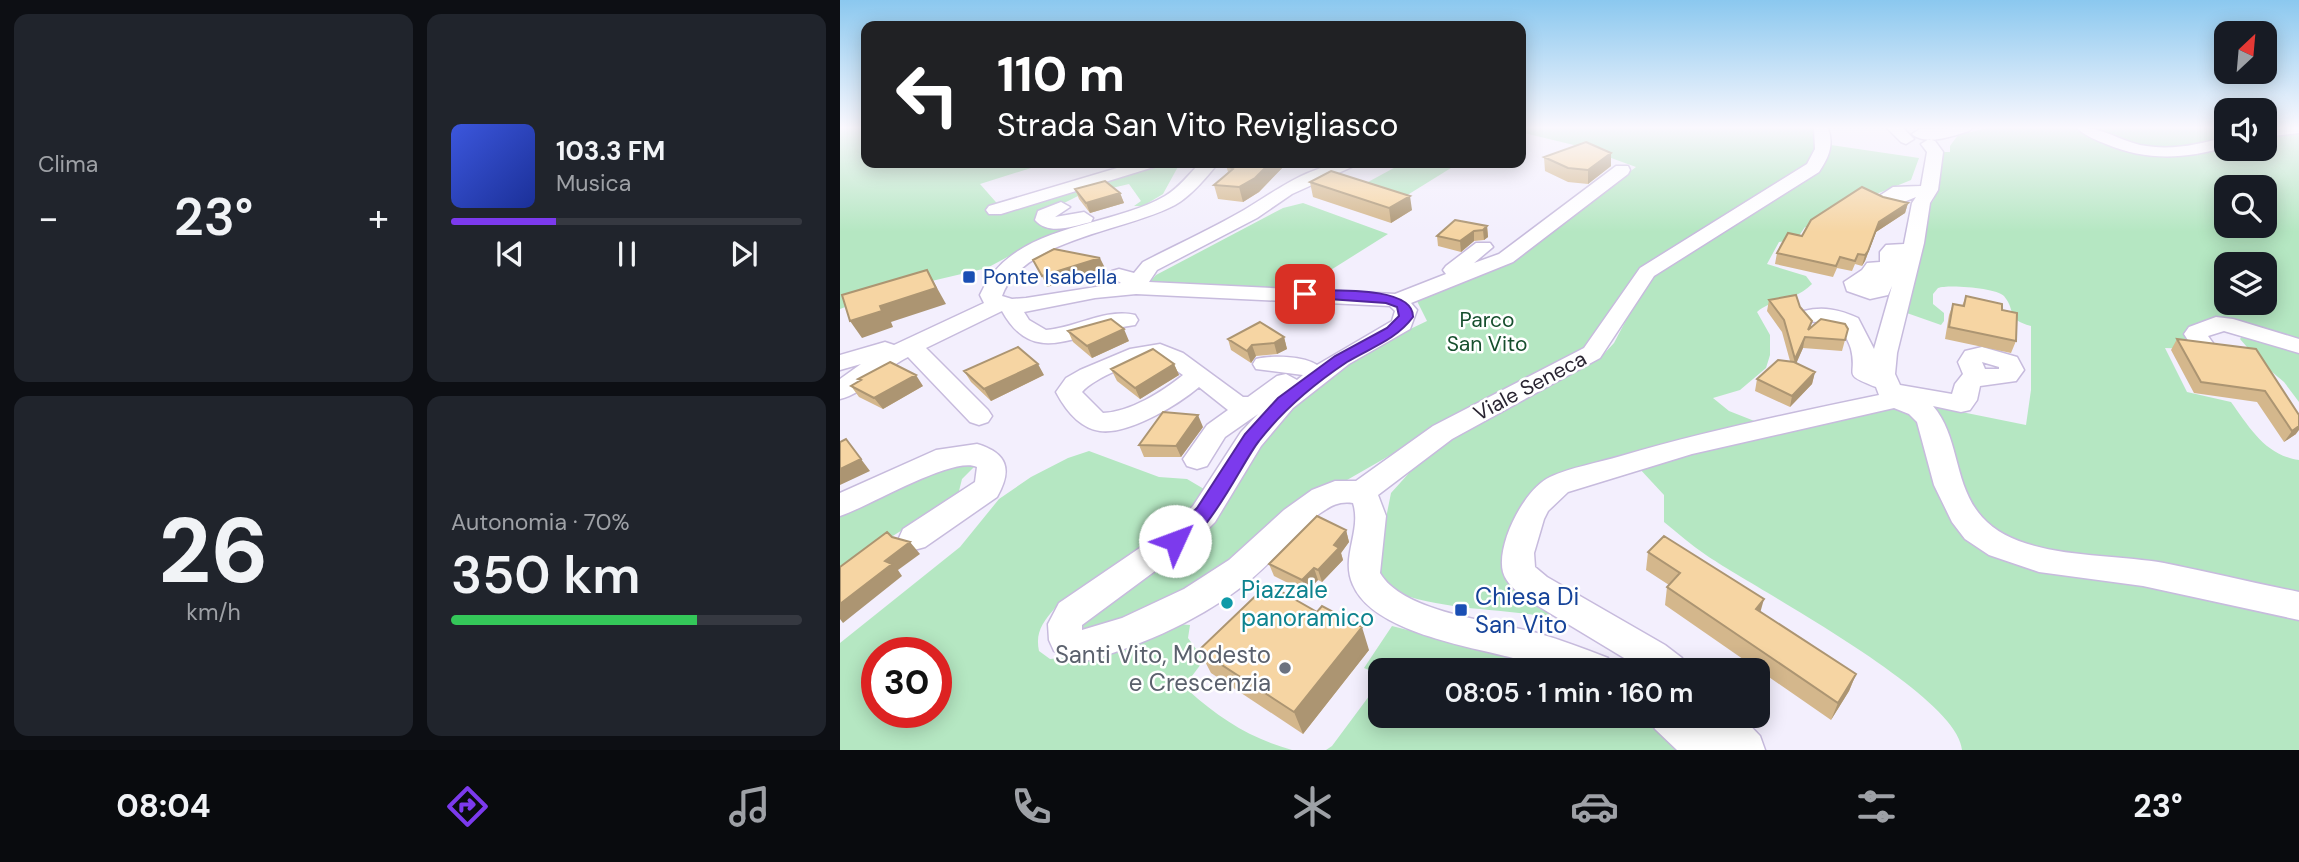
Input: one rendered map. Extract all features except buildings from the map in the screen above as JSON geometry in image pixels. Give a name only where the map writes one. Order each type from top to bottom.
[{"type":"street","name":"Viale Seneca","points":[[1362,493],[1387,470],[1428,442],[1592,352],[1601,343],[1627,297],[1647,272],[1818,163]]},
{"type":"street","points":[[1888,389],[1885,353],[1921,203],[1929,190],[1933,163]]},
{"type":"street","points":[[1077,170],[1084,168]]},
{"type":"street","points":[[995,210],[1135,168]]},
{"type":"street","points":[[1061,207],[1045,215],[1044,220],[1066,223],[1122,208],[1149,210],[1165,197],[1185,168]]},
{"type":"street","points":[[1127,320],[1105,321],[1061,336],[1042,339],[1036,337],[1000,301],[1000,276],[1011,266],[1046,245],[1149,210],[1179,195],[1205,168]]},
{"type":"street","points":[[1138,284],[1150,266],[1251,214],[1286,190],[1337,168]]},
{"type":"street","points":[[1048,289],[1108,274],[1138,284],[1356,168]]},
{"type":"street","points":[[840,363],[903,343],[1000,301],[1095,292],[1138,284],[1393,300],[1506,258],[1622,170]]},
{"type":"street","points":[[1899,191],[1885,198],[1894,201],[1914,191],[1929,190]]},
{"type":"street","points":[[1393,300],[1452,271],[1483,247]]},
{"type":"street","points":[[1874,267],[1870,274],[1854,282],[1854,287],[1864,292],[1875,293],[1880,290],[1891,261],[1891,252],[1894,249],[1911,251]]},
{"type":"street","points":[[1393,300],[1406,310],[1402,324],[1341,359],[1269,417],[1251,439],[1204,514],[1186,532],[1071,613],[1065,624],[1066,640],[1078,647],[1097,644],[1202,595],[1248,564],[1313,503],[1335,492],[1362,493],[1370,503],[1373,517],[1363,566],[1366,581],[1375,593],[1416,617],[1534,648],[1562,658]]},
{"type":"street","points":[[840,391],[871,366],[1000,301]]},
{"type":"street","points":[[1812,316],[1834,316],[1850,323],[1863,350],[1863,373],[1916,406],[1930,421],[1935,429],[1941,463],[1955,500],[1978,532],[2003,549],[2192,583],[2299,606]]},
{"type":"street","points":[[2201,343],[2195,334],[2197,332],[2216,324],[2225,324],[2299,346]]},
{"type":"street","points":[[911,346],[979,416]]},
{"type":"street","points":[[1198,458],[1216,431],[1243,405],[1307,368],[1341,359]]},
{"type":"street","points":[[1265,364],[1307,368]]},
{"type":"street","points":[[1196,374],[1243,405]]},
{"type":"street","points":[[1655,658],[1535,587],[1519,572],[1518,554],[1529,519],[1538,503],[1558,485],[1888,389],[1961,404],[1964,400],[1963,389],[1976,377]]},
{"type":"street","points":[[840,505],[946,457],[977,454],[990,462],[991,480],[987,489],[914,538]]},
{"type":"street","points":[[1681,728],[1705,750]]},
{"type":"street","points":[[1727,728],[1746,750]]},
{"type":"green space","points":[[840,163],[861,163],[861,168],[1031,168],[980,184],[1002,209],[1140,168],[1177,168],[1163,194],[1143,206],[1134,206],[1141,201],[1129,184],[1078,196],[1038,216],[1070,226],[1071,229],[1026,247],[987,268],[889,291],[840,309]]},
{"type":"green space","name":"Parco San Vito","points":[[1625,163],[1808,163],[1806,167],[1641,269],[1597,333],[1579,351],[1490,398],[1286,515],[1229,568],[1093,634],[1082,628],[1088,615],[1188,546],[1278,417],[1354,356],[1427,321],[1415,297],[1515,258],[1636,167]]},
{"type":"green space","points":[[1823,163],[1917,163],[1911,180],[1874,195],[1822,230],[1805,227],[1796,240],[1779,242],[1767,264],[1806,276],[1812,284],[1797,295],[1757,312],[1770,335],[1770,355],[1766,368],[1740,390],[1713,398],[1729,411],[1757,422],[1611,458],[1564,473],[1509,540],[1554,609],[1547,617],[1443,604],[1403,595],[1383,587],[1376,568],[1391,493],[1419,462],[1454,437],[1601,357],[1614,343],[1644,286],[1665,266],[1808,179]]},
{"type":"green space","points":[[1941,163],[2299,163],[2299,402],[2284,382],[2260,362],[2240,339],[2245,331],[2241,325],[2209,318],[2208,321],[2188,327],[2192,349],[2165,348],[2187,392],[2231,402],[2259,439],[2277,452],[2299,460],[2299,600],[2015,548],[1980,527],[1922,404],[2026,425],[2031,390],[2031,326],[2014,318],[2008,302],[2000,293],[1972,288],[1938,288],[1933,294],[1933,304],[1944,313],[1941,325],[1904,312],[1930,205],[1934,199]]},
{"type":"green space","points":[[1394,168],[1451,168],[1401,199],[1357,188]]},
{"type":"green space","points":[[1303,203],[1388,234],[1299,290],[1149,283],[1156,275],[1283,208]]},
{"type":"green space","points":[[1895,406],[1912,410],[1970,531],[2299,613],[2299,750],[1962,750],[1952,727],[1927,701],[1892,673],[1851,644],[1706,555],[1664,522],[1664,495],[1638,467]]},
{"type":"green space","points":[[1089,451],[1159,477],[1187,479],[1209,492],[1172,531],[1055,608],[1041,628],[1038,638],[1039,651],[1050,659],[1102,654],[1177,624],[1190,625],[1188,638],[1201,656],[1201,664],[1186,684],[1189,691],[1237,727],[1292,750],[840,750],[840,643],[960,547],[999,499],[1031,477],[1068,458]]},
{"type":"green space","points":[[946,462],[977,464],[962,479],[958,495],[880,544],[840,573],[840,509]]},
{"type":"green space","points":[[1392,626],[1516,658],[1371,658]]},
{"type":"green space","points":[[1368,698],[1368,728],[1666,728],[1689,750],[1326,750],[1332,746]]},
{"type":"place","name":"Ponte Isabella","points":[[969,277]]},
{"type":"place","name":"Piazzale panoramico","points":[[1227,603]]},
{"type":"place","name":"Chiesa Di San Vito","points":[[1461,610]]},
{"type":"place","name":"Santi Vito, Modesto e Crescenzia","points":[[1285,668]]},
{"type":"route","points":[[1175,541],[1204,514],[1251,439],[1284,402],[1341,359],[1392,331],[1402,324],[1406,317],[1406,310],[1397,301],[1305,294]]}]
